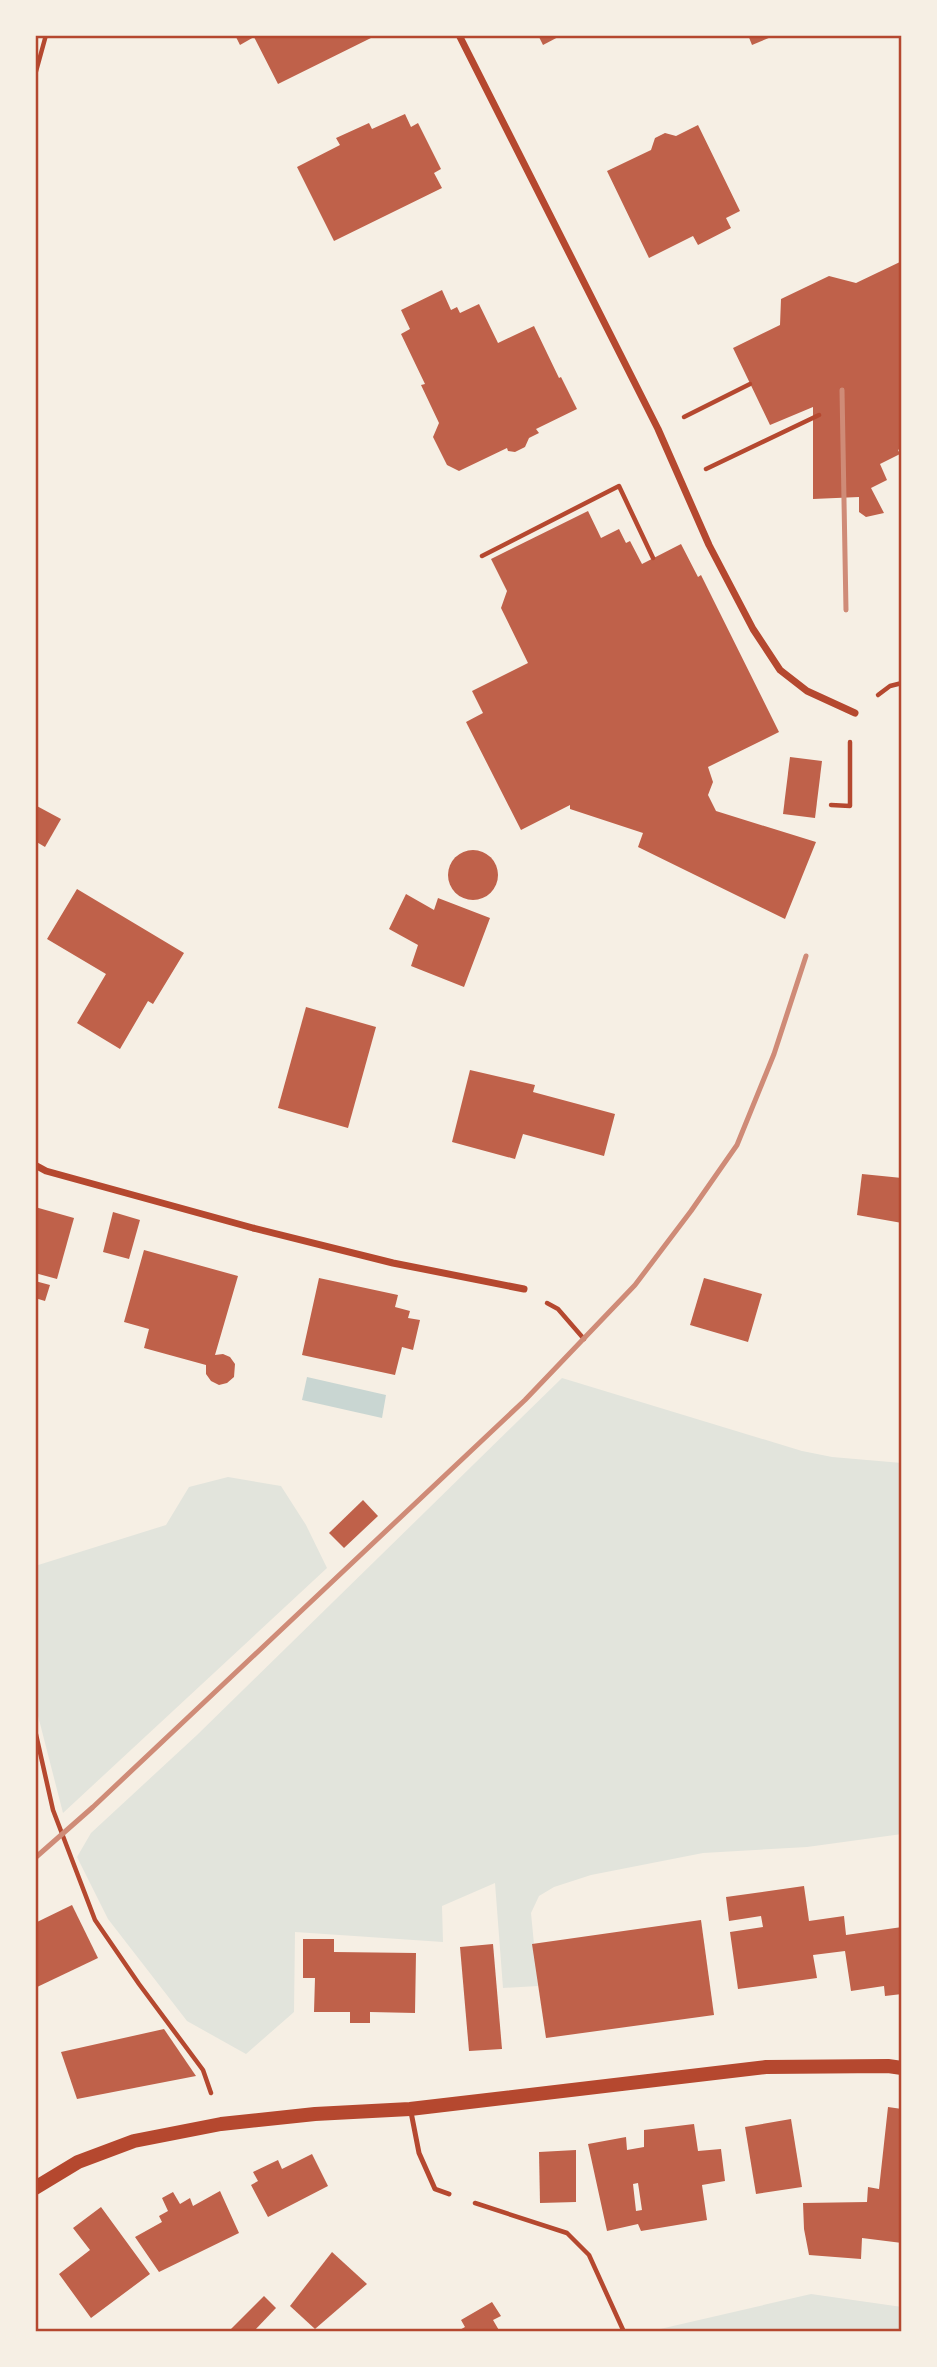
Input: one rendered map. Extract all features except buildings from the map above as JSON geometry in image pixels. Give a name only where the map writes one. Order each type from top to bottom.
[{"type":"main road","points":[[35,2188],[78,2162],[147,2139],[221,2124],[315,2114],[410,2109],[766,2067],[902,2068]]},
{"type":"street","points":[[460,35],[682,481],[714,556],[753,629],[780,670],[807,691],[855,713]]},
{"type":"street","points":[[35,1165],[46,1171],[393,1264],[524,1289]]},
{"type":"lane","points":[[410,2109],[419,2153],[435,2189],[449,2193]]},
{"type":"path","points":[[35,75],[46,35]]},
{"type":"path","points":[[702,408],[750,384]]},
{"type":"path","points":[[682,481],[819,415]]},
{"type":"path","points":[[482,556],[619,486],[653,558]]},
{"type":"path","points":[[831,805],[850,806],[849,745],[855,713]]},
{"type":"path","points":[[558,1309],[584,1339]]},
{"type":"path","points":[[35,1730],[53,1810],[96,1920],[139,1984],[203,2070],[207,2081]]},
{"type":"path","points":[[449,2193],[567,2233],[589,2255],[624,2332]]},
{"type":"shaded area","points":[[307,1377],[386,1395],[382,1418],[302,1400]]},
{"type":"shaded area","points":[[562,1378],[802,1451],[832,1457],[902,1463],[902,1834],[807,1847],[703,1853],[591,1875],[554,1887],[539,1896],[531,1913],[538,1986],[503,1988],[495,1883],[442,1906],[443,1942],[295,1932],[294,2012],[246,2054],[187,2021],[108,1919],[77,1857],[91,1833],[197,1735]]},
{"type":"shaded area","points":[[228,1477],[281,1486],[306,1525],[327,1568],[63,1813],[35,1704],[35,1566],[166,1525],[189,1487]]},
{"type":"shaded area","points":[[811,2294],[902,2307],[902,2332],[647,2332]]},
{"type":"railway","points":[[842,390],[846,610]]},
{"type":"railway","points":[[35,1858],[93,1807],[525,1400],[635,1285],[737,1145],[774,1054],[806,956]]}]
